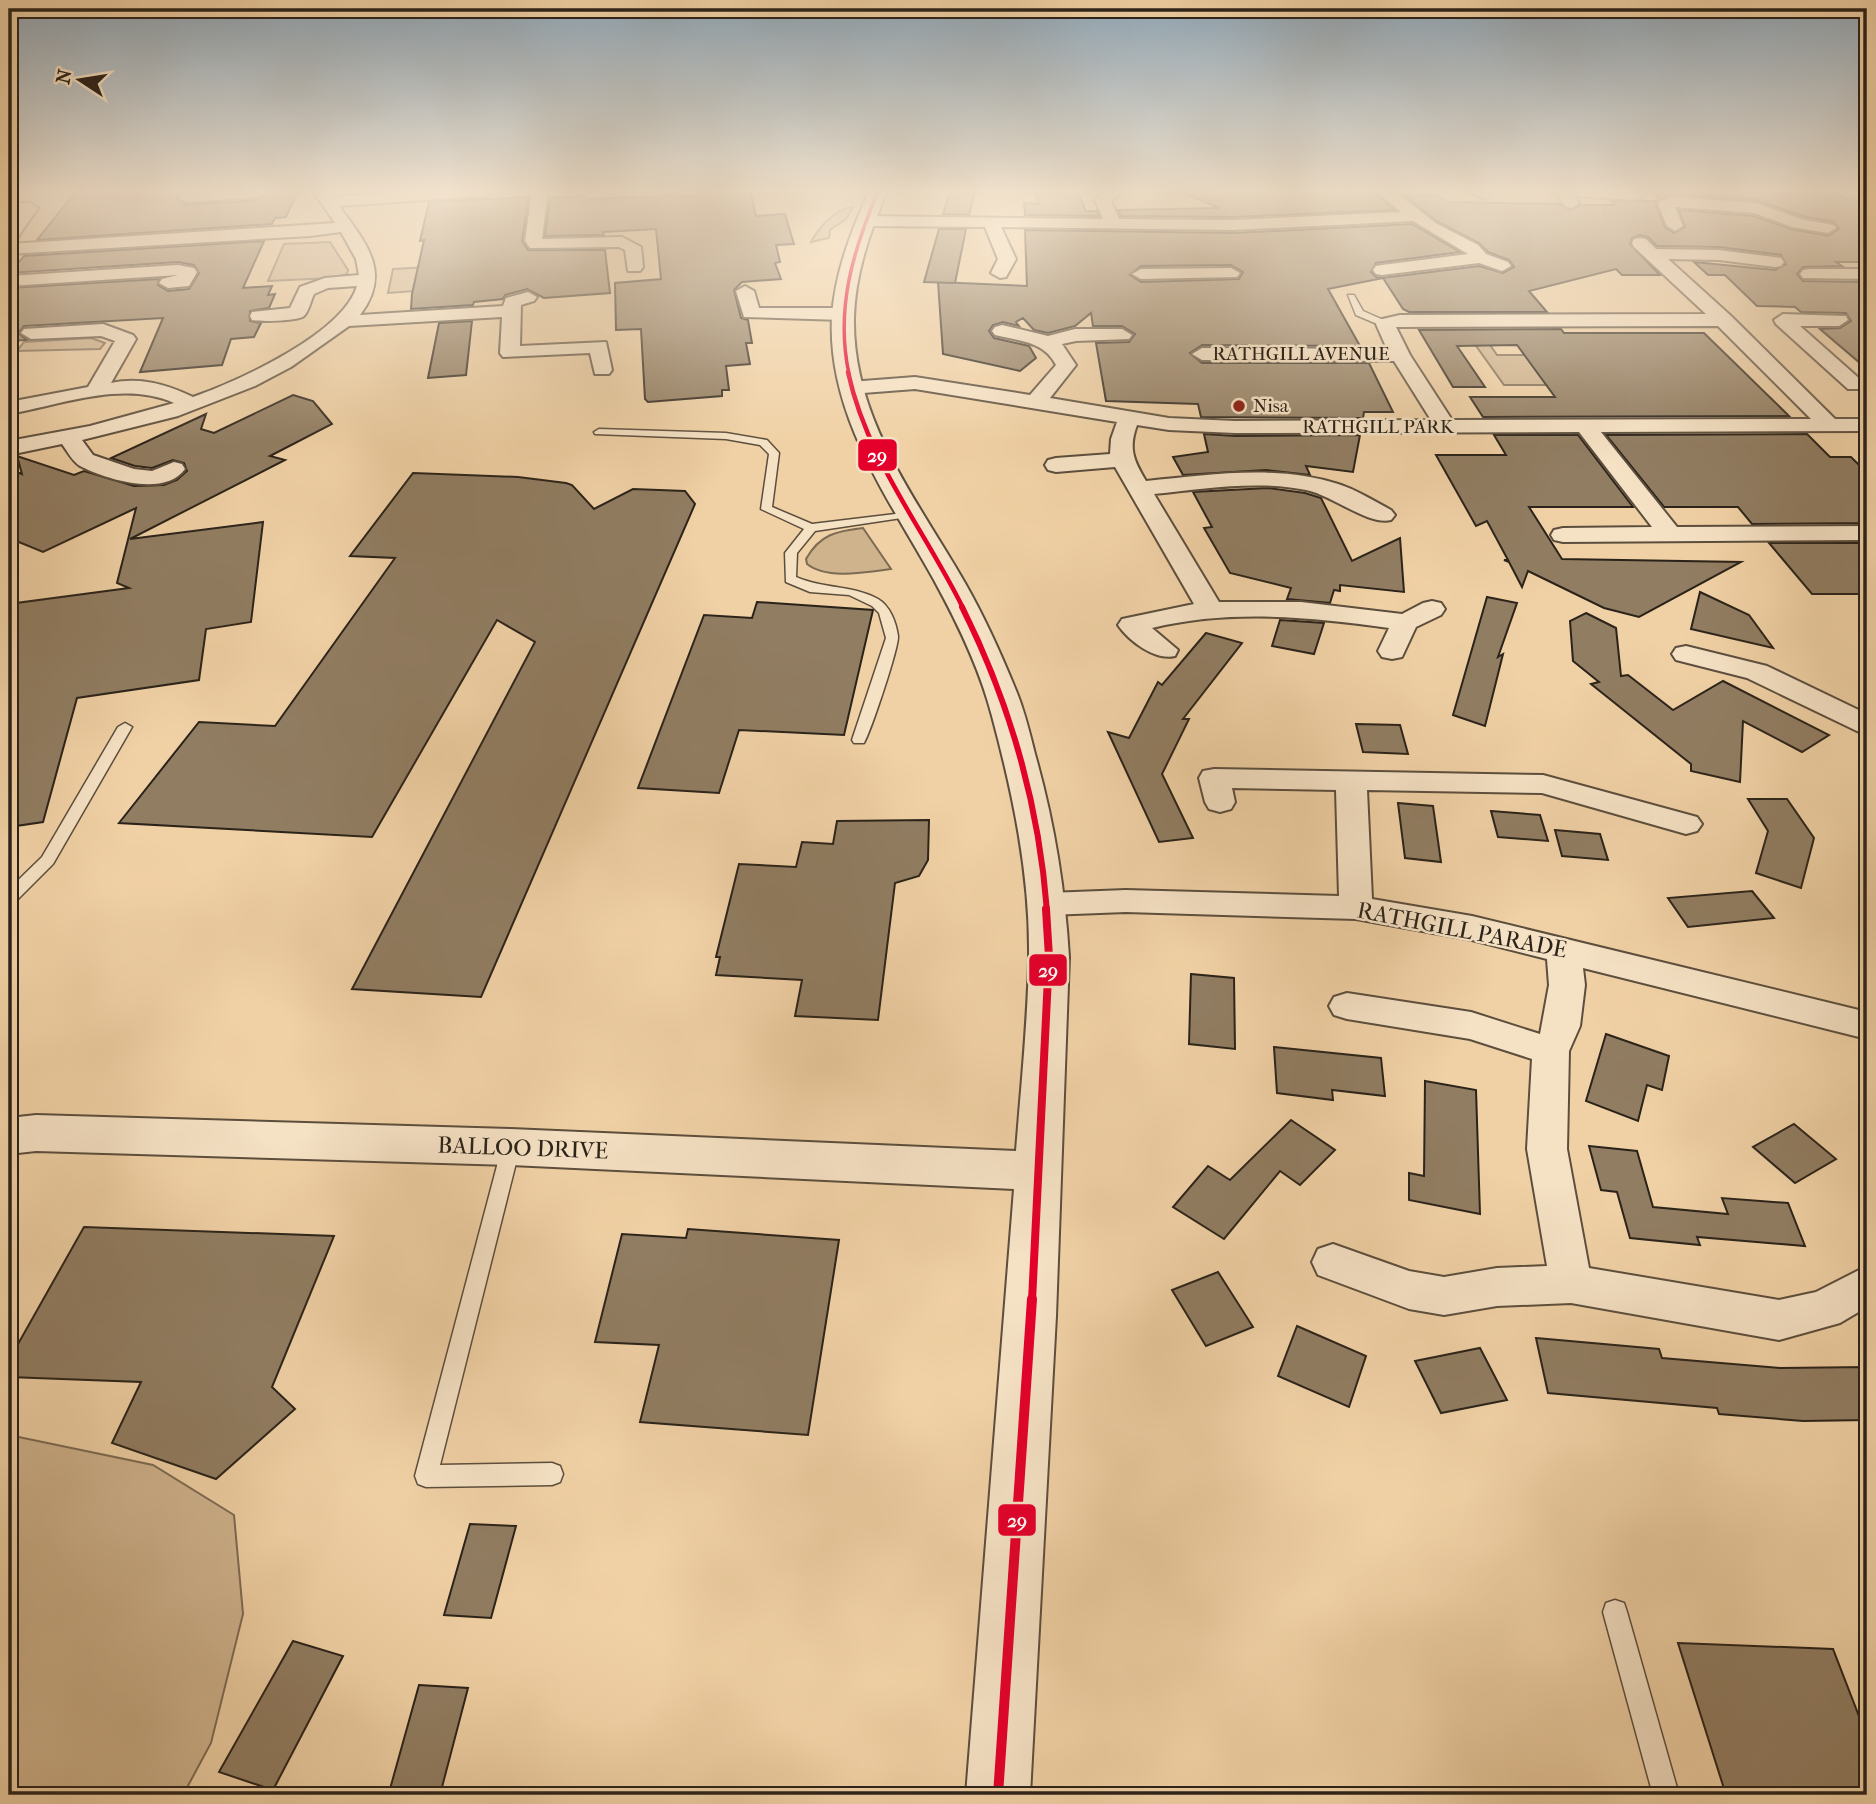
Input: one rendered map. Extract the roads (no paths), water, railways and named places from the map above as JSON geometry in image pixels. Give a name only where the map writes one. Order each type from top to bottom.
[{"type":"street","points":[[9,281],[86,275]]},
{"type":"street","points":[[168,283],[183,282],[186,275]]},
{"type":"street","points":[[9,448],[68,437],[192,404],[270,371],[346,321],[358,306],[368,275]]},
{"type":"street","points":[[849,275],[842,314],[842,346],[850,388],[870,444],[954,591],[1002,695],[1035,813],[1048,904],[1049,957],[1031,1317],[998,1795]]},
{"type":"street","points":[[1675,275],[1829,425]]},
{"type":"street","points":[[259,316],[297,313],[306,291],[316,286],[368,280]]},
{"type":"street","points":[[746,291],[751,313],[842,314]]},
{"type":"street","points":[[528,297],[512,302],[510,353],[599,346],[602,370]]},
{"type":"street","points":[[346,321],[512,310]]},
{"type":"street","name":"RATHGILL AVENUE","points":[[1446,427],[1400,355],[1385,324],[1400,321],[1724,320]]},
{"type":"street","points":[[1839,320],[1783,320],[1855,385]]},
{"type":"street","points":[[30,333],[103,330],[126,339],[96,390]]},
{"type":"street","points":[[1002,331],[1049,342],[1075,335],[1122,335]]},
{"type":"street","points":[[1036,402],[1066,365],[1063,356],[1049,342]]},
{"type":"street","points":[[1756,351],[1816,350]]},
{"type":"street","name":"RATHGILL AVENUE","points":[[1202,354],[1400,355]]},
{"type":"street","name":"RATHGILL PARK","points":[[850,388],[915,383],[1168,424],[1235,427],[1867,425]]},
{"type":"street","points":[[9,408],[125,386],[150,387],[192,404]]},
{"type":"street","points":[[1129,418],[1120,438],[1122,460],[1210,609]]},
{"type":"street","points":[[1584,425],[1671,535]]},
{"type":"street","points":[[68,437],[85,460],[131,476],[155,478],[174,470]]},
{"type":"street","points":[[1056,469],[1122,460]]},
{"type":"street","points":[[1137,489],[1244,480],[1283,481],[1330,489],[1394,510],[1358,527]]},
{"type":"street","points":[[1563,535],[1867,533]]},
{"type":"street","points":[[1165,650],[1131,625],[1210,609],[1295,607],[1405,622],[1432,609]]},
{"type":"street","points":[[1392,651],[1405,622]]},
{"type":"street","points":[[1686,654],[1758,672],[1867,725]]},
{"type":"street","points":[[1220,802],[1214,778],[1543,784],[1686,824]]},
{"type":"street","points":[[1351,779],[1356,908]]},
{"type":"street","name":"RATHGILL PARADE","points":[[1048,904],[1126,901],[1356,908],[1472,928],[1867,1025]]},
{"type":"street","points":[[1564,950],[1567,985],[1562,1026],[1551,1051],[1547,1149],[1571,1284]]},
{"type":"street","points":[[1347,1006],[1471,1026],[1551,1051]]},
{"type":"street","name":"BALLOO DRIVE","points":[[9,1136],[36,1133],[145,1135],[512,1147],[1037,1171]]},
{"type":"street","points":[[1334,1262],[1409,1290],[1444,1296],[1497,1287],[1571,1284],[1779,1320],[1825,1309],[1867,1285]]},
{"type":"lane","points":[[1350,297],[1359,313],[1385,324]]},
{"type":"lane","points":[[599,432],[726,436],[763,442],[774,453],[772,472],[765,492],[767,509],[811,528],[908,514]]},
{"type":"lane","points":[[811,528],[791,553],[790,579],[810,588],[851,592],[876,603],[885,612],[892,638],[859,740]]},
{"type":"lane","points":[[9,898],[48,860],[125,727]]},
{"type":"lane","points":[[512,1147],[426,1476],[552,1474]]},
{"type":"lane","points":[[1615,1612],[1666,1795]]},
{"type":"place","name":"Nisa","points":[[1239,406]]}]
